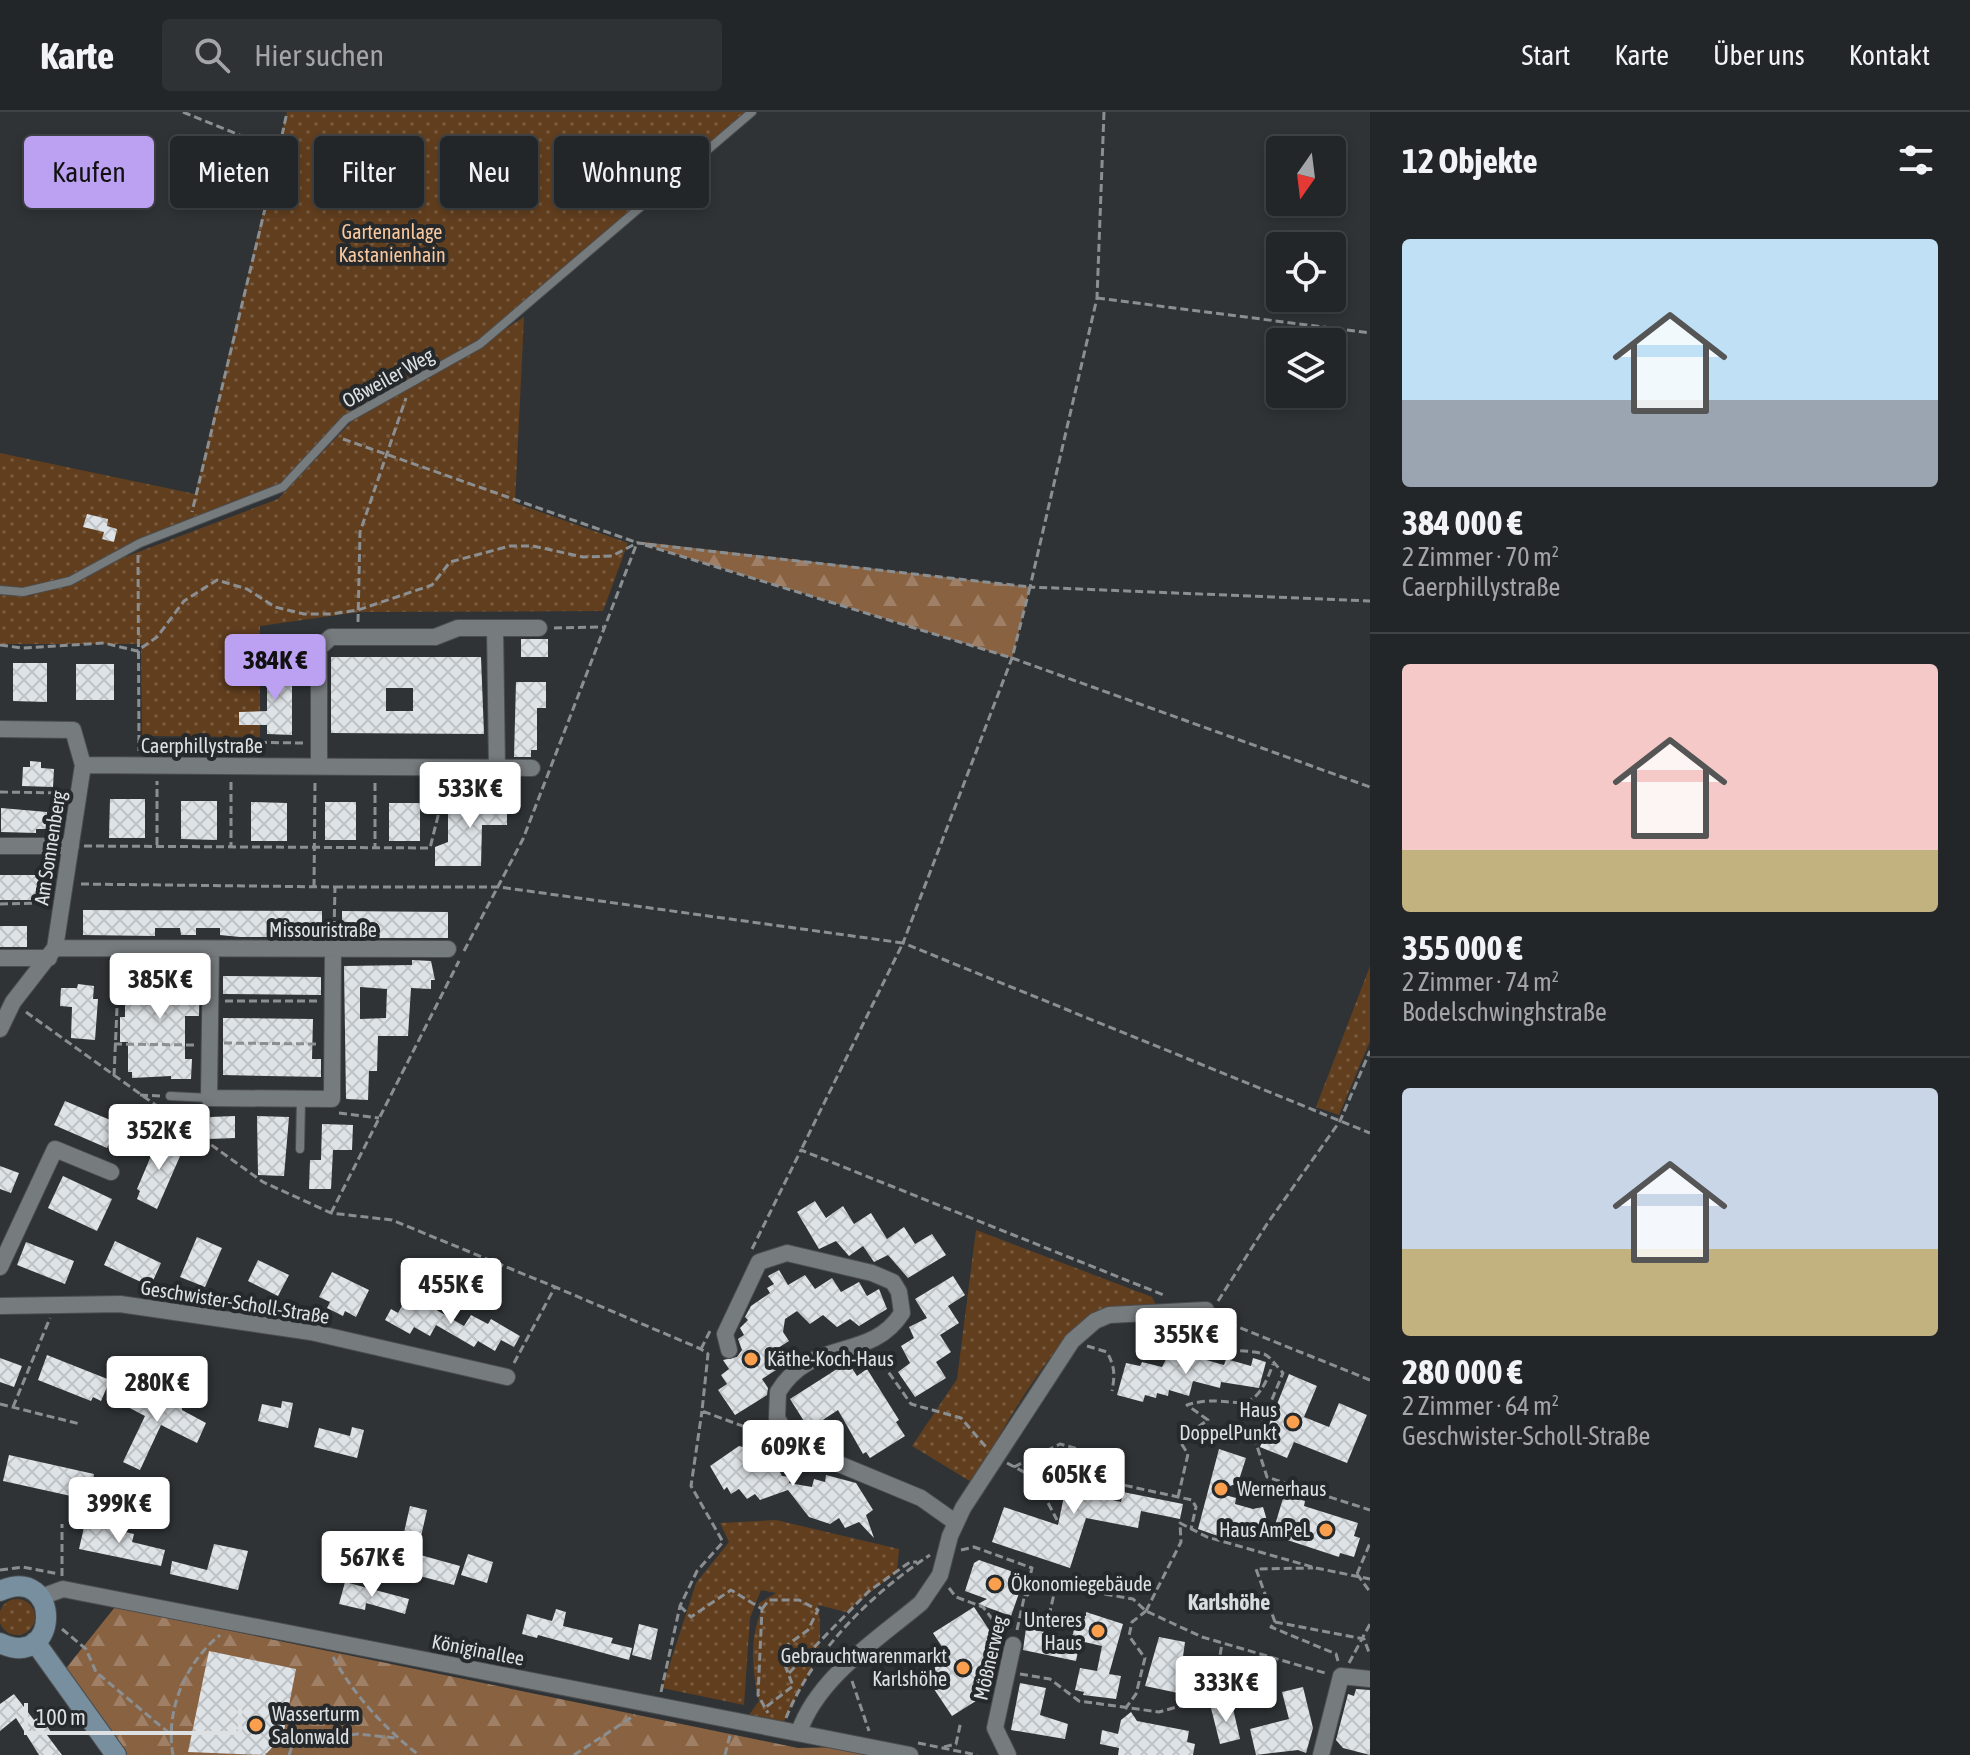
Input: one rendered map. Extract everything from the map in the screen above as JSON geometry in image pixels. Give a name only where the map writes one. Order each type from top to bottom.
[{"type":"main road","points":[[0,1591],[26,1588],[41,1597],[48,1621],[35,1642],[18,1648],[0,1643]]},
{"type":"main road","points":[[35,1642],[116,1755]]},
{"type":"street","points":[[317,766],[319,648],[331,637],[435,637],[458,628],[539,628]]},
{"type":"street","points":[[495,628],[497,768]]},
{"type":"street","name":"Am Sonnenberg","points":[[0,729],[73,730],[83,765],[52,953]]},
{"type":"street","name":"Caerphillystraße","points":[[83,765],[532,768]]},
{"type":"street","points":[[0,846],[71,846]]},
{"type":"street","name":"Missouristraße","points":[[0,958],[119,951],[448,949]]},
{"type":"street","points":[[211,950],[209,1098],[332,1099],[333,950]]},
{"type":"street","points":[[0,1029],[13,1002],[52,953]]},
{"type":"street","points":[[0,1267],[55,1149],[111,1172]]},
{"type":"street","points":[[729,1350],[725,1334],[759,1262],[787,1253],[872,1273],[893,1282],[899,1292],[902,1313],[890,1332],[869,1343],[822,1355],[785,1380],[775,1405],[782,1431],[793,1445],[921,1498],[955,1522]]},
{"type":"street","name":"Geschwister-Scholl-Straße","points":[[0,1306],[120,1304],[311,1332],[507,1377]]},
{"type":"street","points":[[785,1729],[849,1664],[921,1603],[940,1575],[955,1522],[1072,1341],[1095,1321],[1109,1315],[1206,1310]]},
{"type":"street","name":"Königinallee","points":[[41,1597],[63,1589],[910,1755]]},
{"type":"street","name":"Mößnerweg","points":[[1008,1755],[995,1728],[1013,1645]]},
{"type":"street","points":[[1326,1754],[1341,1676],[1370,1679]]},
{"type":"lane","name":"Oßweiler Weg","points":[[0,590],[23,592],[70,581],[140,543],[283,487],[346,419],[480,344],[752,112]]},
{"type":"lane","points":[[170,1096],[209,1098]]},
{"type":"lane","points":[[300,1149],[301,1099]]},
{"type":"path","points":[[183,112],[242,136]]},
{"type":"path","points":[[282,136],[287,112]]},
{"type":"path","points":[[751,1250],[903,943],[1012,658],[1097,298],[1104,112]]},
{"type":"path","points":[[188,523],[265,208]]},
{"type":"path","points":[[1097,298],[1370,333]]},
{"type":"path","points":[[358,610],[360,532],[411,383]]},
{"type":"path","points":[[330,435],[637,543],[1012,658],[1370,787]]},
{"type":"path","points":[[139,765],[137,651],[140,543]]},
{"type":"path","points":[[331,1213],[523,839],[637,543]]},
{"type":"path","points":[[0,645],[36,648],[104,643],[137,651],[157,637],[184,601],[217,580],[247,589],[275,607],[304,614],[358,610],[432,585],[450,562],[510,546],[533,546],[583,557],[612,556],[637,543],[1030,587],[1370,601]]},
{"type":"path","points":[[539,628],[605,627]]},
{"type":"path","points":[[138,741],[319,743]]},
{"type":"path","points":[[314,887],[317,766]]},
{"type":"path","points":[[71,846],[430,848],[438,816],[439,767]]},
{"type":"path","points":[[231,785],[231,847]]},
{"type":"path","points":[[157,786],[157,847]]},
{"type":"path","points":[[375,787],[375,848]]},
{"type":"path","points":[[0,792],[52,793]]},
{"type":"path","points":[[65,884],[499,887],[903,943],[1370,1133]]},
{"type":"path","points":[[333,950],[335,887]]},
{"type":"path","points":[[0,904],[62,903]]},
{"type":"path","points":[[114,1076],[119,951]]},
{"type":"path","points":[[13,1002],[263,1182],[331,1213],[392,1220],[708,1354],[691,1486],[723,1542],[697,1571],[680,1606],[662,1692],[652,1704],[574,1755]]},
{"type":"path","points":[[237,1043],[332,1044]]},
{"type":"path","points":[[114,1044],[209,1045]]},
{"type":"path","points":[[1198,1342],[1206,1310],[1225,1293],[1267,1224],[1340,1121],[1370,1051]]},
{"type":"path","points":[[140,1095],[170,1096]]},
{"type":"path","points":[[332,1099],[338,1112],[380,1118]]},
{"type":"path","points":[[801,1150],[1156,1290],[1168,1298],[1175,1310]]},
{"type":"path","points":[[507,1377],[555,1287]]},
{"type":"path","points":[[13,1407],[50,1317],[52,1305]]},
{"type":"path","points":[[1206,1310],[1219,1319],[1370,1380]]},
{"type":"path","points":[[701,1349],[716,1321]]},
{"type":"path","points":[[1141,1351],[1166,1338],[1198,1342],[1211,1350],[1226,1348],[1265,1354],[1283,1373],[1255,1440],[1267,1477],[1370,1510]]},
{"type":"path","points":[[1072,1341],[1107,1352],[1115,1373],[1112,1391]]},
{"type":"path","points":[[869,1343],[911,1404],[961,1418],[996,1457]]},
{"type":"path","points":[[1178,1497],[1188,1454],[1179,1440],[1208,1420],[1187,1405],[1205,1399],[1241,1403],[1256,1399],[1265,1388],[1274,1363]]},
{"type":"path","points":[[0,1404],[80,1424]]},
{"type":"path","points":[[702,1411],[793,1445]]},
{"type":"path","points":[[1057,1520],[1035,1478],[1014,1467],[1060,1444],[1097,1454],[1123,1485],[1192,1500],[1196,1507],[1191,1529]]},
{"type":"path","points":[[1125,1709],[1136,1694],[1145,1658],[1129,1636],[1132,1622],[1146,1611],[1181,1542],[1180,1523],[1207,1537],[1316,1568],[1370,1579]]},
{"type":"path","points":[[2,1570],[23,1567],[62,1575],[62,1524]]},
{"type":"path","points":[[1357,1574],[1370,1543]]},
{"type":"path","points":[[785,1729],[796,1693],[830,1646],[882,1588],[930,1555],[974,1547],[1032,1568],[1024,1598]]},
{"type":"path","points":[[789,1673],[869,1591],[910,1562],[920,1562]]},
{"type":"path","points":[[1275,1622],[1256,1569],[1316,1568]]},
{"type":"path","points":[[1357,1574],[1370,1592]]},
{"type":"path","points":[[940,1575],[956,1597],[983,1607],[1013,1645]]},
{"type":"path","name":"Mößnerweg","points":[[1013,1645],[1024,1598],[1041,1583],[1056,1584]]},
{"type":"path","points":[[1049,1616],[1056,1584],[1133,1599],[1146,1611],[1222,1643],[1341,1676]]},
{"type":"path","points":[[680,1606],[691,1617],[731,1590],[762,1609]]},
{"type":"path","points":[[765,1707],[793,1686],[783,1660],[786,1646],[808,1630],[818,1610],[799,1600],[769,1600],[762,1609],[758,1695],[765,1707],[785,1729]]},
{"type":"path","points":[[173,1755],[169,1733],[190,1666],[197,1654],[222,1634],[225,1620]]},
{"type":"path","points":[[1275,1622],[1364,1639]]},
{"type":"path","points":[[1275,1622],[1271,1627],[1336,1654],[1341,1676]]},
{"type":"path","points":[[1341,1676],[1370,1624]]},
{"type":"path","points":[[62,1629],[86,1649],[96,1672],[169,1733]]},
{"type":"path","points":[[1364,1639],[1370,1655]]},
{"type":"path","points":[[1007,1671],[1050,1679],[1079,1701],[1159,1712],[1184,1705],[1216,1681],[1222,1643]]},
{"type":"path","points":[[332,1655],[343,1677],[397,1739],[419,1755]]},
{"type":"path","points":[[849,1664],[852,1684],[870,1733],[871,1747]]},
{"type":"path","points":[[941,1748],[956,1744],[961,1721]]},
{"type":"path","points":[[289,1755],[294,1741],[358,1734],[397,1739]]},
{"type":"path","points":[[725,1755],[730,1734]]},
{"type":"green space","name":"Gartenanlage Kastanienhain","points":[[287,112],[752,112],[709,149],[709,136],[554,136],[554,208],[641,208],[488,340],[524,317],[515,503],[628,543],[603,611],[359,612],[260,626],[260,737],[142,736],[141,644],[0,644],[0,595],[29,596],[77,582],[112,562],[278,499],[352,421],[332,435],[300,473],[281,488],[189,523],[74,579],[25,590],[0,590],[0,453],[195,494],[264,208],[298,208],[298,136],[281,136]]},
{"type":"green space","points":[[634,541],[1030,587],[1012,658]]},
{"type":"green space","points":[[1370,966],[1370,1041],[1339,1115],[1316,1107]]},
{"type":"green space","points":[[976,1230],[1152,1297],[1157,1307],[1101,1312],[1085,1321],[1067,1338],[1030,1387],[973,1483],[912,1446],[957,1379]]},
{"type":"green space","points":[[776,1520],[899,1549],[897,1571],[846,1612],[818,1605],[817,1655],[784,1722],[749,1715],[759,1701],[753,1655],[755,1632],[762,1609],[758,1604],[776,1593],[761,1590],[750,1618],[744,1705],[662,1688],[696,1583],[729,1542],[720,1523]]},
{"type":"green space","points":[[17,1599],[30,1604],[35,1617],[30,1630],[17,1635],[4,1630],[-1,1617],[4,1604]]},
{"type":"green space","points":[[115,1607],[798,1748],[849,1747],[892,1755],[126,1755],[63,1672]]},
{"type":"building","points":[[87,514],[108,519],[107,526],[117,529],[114,542],[102,539],[104,532],[83,527]]},
{"type":"building","points":[[521,639],[548,639],[548,657],[521,657]]},
{"type":"building","points":[[331,657],[481,657],[484,734],[331,733]],"holes":[[[386,688],[413,688],[413,711],[386,711]]]},
{"type":"building","points":[[13,663],[47,663],[47,702],[13,701]]},
{"type":"building","points":[[267,663],[292,663],[292,735],[267,734],[267,725],[239,725],[239,712],[267,711]]},
{"type":"building","points":[[76,664],[114,664],[114,700],[76,700]]},
{"type":"building","points":[[516,682],[546,682],[546,708],[537,708],[537,750],[531,750],[531,757],[514,757]]},
{"type":"building","points":[[30,761],[41,762],[41,768],[54,769],[53,787],[22,786],[23,767],[30,767]]},
{"type":"building","points":[[485,795],[507,795],[507,825],[482,825],[481,866],[435,866],[435,847],[448,842],[448,801],[485,801]]},
{"type":"building","points":[[110,799],[145,799],[145,838],[109,838]]},
{"type":"building","points":[[181,801],[217,801],[217,840],[181,839]]},
{"type":"building","points":[[251,802],[287,803],[287,841],[251,841]]},
{"type":"building","points":[[325,802],[356,802],[356,840],[325,840]]},
{"type":"building","points":[[389,803],[420,803],[420,841],[389,841]]},
{"type":"building","points":[[1,808],[47,812],[47,829],[36,829],[36,833],[1,832]]},
{"type":"building","points":[[0,875],[43,875],[43,900],[0,900]]},
{"type":"building","points":[[83,910],[322,911],[322,937],[240,937],[220,935],[220,928],[196,928],[196,935],[181,935],[180,928],[155,928],[155,936],[83,935]]},
{"type":"building","points":[[342,911],[448,912],[448,938],[342,938]]},
{"type":"building","points":[[0,926],[27,926],[27,947],[0,947]]},
{"type":"building","points":[[158,959],[178,959],[178,967],[200,968],[199,1016],[185,1016],[185,1059],[192,1059],[191,1079],[171,1079],[171,1076],[132,1078],[132,1072],[128,1072],[128,1042],[120,1042],[120,1017],[125,1017],[125,980],[158,980]]},
{"type":"building","points":[[412,960],[431,961],[435,980],[431,980],[431,989],[411,988],[408,1036],[378,1036],[377,1071],[369,1071],[368,1100],[346,1099],[344,966],[412,965]],"holes":[[[360,987],[387,989],[386,1018],[360,1019]]]},
{"type":"building","points":[[223,976],[321,977],[321,995],[223,994]]},
{"type":"building","points":[[78,984],[94,986],[93,999],[98,999],[95,1040],[71,1038],[72,1007],[60,1006],[61,988],[77,988]]},
{"type":"building","points":[[223,1018],[313,1019],[312,1059],[321,1059],[321,1077],[223,1075]]},
{"type":"building","points":[[65,1101],[127,1127],[118,1148],[109,1144],[107,1148],[54,1125]]},
{"type":"building","points":[[235,1116],[235,1138],[209,1139],[210,1117]]},
{"type":"building","points":[[257,1116],[289,1117],[284,1176],[258,1175]]},
{"type":"building","points":[[322,1124],[353,1125],[352,1150],[333,1150],[331,1189],[309,1189],[310,1160],[321,1160]]},
{"type":"building","points":[[159,1137],[184,1147],[157,1209],[137,1199],[140,1191],[137,1189]]},
{"type":"building","points":[[0,1166],[19,1173],[11,1193],[0,1189]]},
{"type":"building","points":[[63,1176],[112,1199],[97,1231],[48,1208]]},
{"type":"building","points":[[815,1201],[826,1218],[843,1206],[854,1224],[871,1213],[887,1239],[904,1227],[915,1244],[932,1234],[946,1255],[908,1278],[888,1255],[874,1262],[863,1246],[849,1256],[836,1241],[819,1249],[797,1212]]},
{"type":"building","points":[[197,1237],[222,1248],[205,1287],[180,1277]]},
{"type":"building","points":[[115,1241],[161,1263],[152,1283],[143,1279],[141,1282],[104,1265]]},
{"type":"building","points":[[26,1242],[74,1261],[65,1284],[17,1265]]},
{"type":"building","points":[[258,1260],[289,1275],[278,1296],[248,1281]]},
{"type":"building","points":[[779,1270],[788,1285],[805,1275],[815,1289],[832,1278],[841,1292],[859,1282],[867,1296],[879,1289],[887,1309],[859,1326],[850,1319],[837,1327],[823,1315],[810,1324],[797,1311],[785,1319],[783,1332],[789,1341],[775,1350],[779,1357],[770,1362],[776,1370],[762,1379],[768,1388],[767,1395],[735,1415],[718,1390],[727,1384],[721,1375],[729,1369],[723,1360],[737,1357],[742,1350],[738,1339],[744,1335],[740,1328],[748,1320],[745,1317],[751,1306],[770,1293],[767,1288],[774,1284],[768,1276]]},
{"type":"building","points":[[332,1272],[369,1290],[356,1317],[345,1311],[343,1316],[327,1308],[330,1302],[319,1297]]},
{"type":"building","points":[[953,1276],[965,1295],[948,1306],[959,1323],[940,1335],[951,1352],[936,1362],[946,1378],[915,1397],[898,1372],[910,1363],[901,1346],[914,1338],[909,1327],[927,1318],[915,1299]]},
{"type":"building","points":[[406,1299],[423,1309],[426,1304],[464,1326],[471,1315],[488,1324],[491,1319],[520,1336],[514,1347],[501,1340],[495,1351],[478,1341],[474,1347],[436,1325],[430,1336],[414,1327],[410,1334],[385,1320],[391,1309],[398,1313]]},
{"type":"building","points":[[1171,1350],[1224,1365],[1226,1359],[1251,1366],[1253,1358],[1266,1362],[1259,1388],[1221,1382],[1220,1388],[1193,1381],[1189,1396],[1169,1390],[1168,1396],[1157,1393],[1156,1398],[1145,1395],[1143,1402],[1117,1395],[1126,1363],[1140,1366],[1142,1362],[1162,1367]]},
{"type":"building","points":[[47,1355],[110,1380],[101,1401],[93,1397],[91,1401],[38,1380]]},
{"type":"building","points":[[0,1358],[22,1366],[14,1387],[0,1382]]},
{"type":"building","points":[[848,1362],[857,1376],[867,1369],[899,1420],[896,1422],[905,1436],[870,1458],[866,1452],[863,1454],[838,1410],[809,1429],[790,1399]]},
{"type":"building","name":"Haus DoppelPunkt","points":[[1289,1374],[1317,1386],[1304,1417],[1329,1427],[1339,1403],[1367,1415],[1347,1463],[1294,1442],[1287,1458],[1260,1447]]},
{"type":"building","points":[[133,1385],[172,1405],[182,1405],[182,1410],[206,1423],[197,1443],[161,1425],[140,1470],[123,1462],[145,1416],[122,1404]]},
{"type":"building","points":[[282,1401],[293,1403],[288,1428],[258,1421],[262,1404],[281,1408]]},
{"type":"building","points":[[352,1427],[364,1430],[357,1458],[314,1447],[319,1428],[350,1436]]},
{"type":"building","points":[[739,1446],[770,1453],[782,1476],[791,1477],[789,1483],[812,1487],[814,1479],[825,1482],[826,1475],[856,1483],[873,1510],[866,1515],[874,1538],[859,1522],[845,1528],[839,1518],[830,1524],[809,1517],[788,1490],[760,1500],[755,1494],[747,1499],[739,1489],[731,1494],[727,1487],[724,1490],[710,1466]]},
{"type":"building","name":"Wernerhaus","points":[[1219,1449],[1246,1458],[1238,1483],[1214,1492],[1236,1498],[1235,1504],[1253,1509],[1263,1507],[1272,1537],[1222,1522],[1218,1536],[1198,1529]]},
{"type":"building","points":[[1059,1454],[1094,1461],[1088,1494],[1121,1502],[1123,1492],[1183,1504],[1180,1519],[1141,1511],[1138,1528],[1086,1518],[1070,1568],[992,1542],[1004,1507],[1058,1525],[1068,1477],[1054,1474]]},
{"type":"building","points":[[9,1455],[94,1474],[89,1500],[3,1481]]},
{"type":"building","name":"Haus AmPeL","points":[[1284,1495],[1305,1501],[1304,1506],[1358,1523],[1354,1536],[1360,1538],[1354,1557],[1340,1553],[1339,1557],[1272,1535]]},
{"type":"building","points":[[410,1506],[427,1510],[420,1541],[403,1537]]},
{"type":"building","points":[[85,1523],[134,1534],[132,1542],[165,1550],[161,1566],[79,1549]]},
{"type":"building","points":[[214,1544],[248,1551],[238,1590],[170,1574],[172,1561],[207,1570]]},
{"type":"building","points":[[413,1553],[460,1566],[454,1585],[408,1573]]},
{"type":"building","points":[[468,1554],[493,1562],[487,1583],[461,1575]]},
{"type":"building","name":"Ökonomiegebäude","points":[[979,1560],[1025,1576],[1011,1616],[978,1604],[987,1599],[965,1591],[974,1563]]},
{"type":"building","points":[[345,1582],[409,1599],[405,1614],[366,1603],[365,1610],[339,1604]]},
{"type":"building","name":"Gebrauchtwarenmarkt Karlshöhe","points":[[974,1607],[1001,1648],[987,1658],[992,1666],[984,1672],[989,1680],[981,1685],[987,1694],[952,1716],[930,1683],[939,1677],[933,1669],[941,1663],[936,1655],[944,1650],[933,1633]]},
{"type":"building","points":[[556,1609],[566,1612],[563,1626],[613,1638],[611,1643],[632,1648],[629,1660],[538,1635],[537,1638],[522,1634],[527,1614],[552,1621]]},
{"type":"building","points":[[1086,1612],[1123,1624],[1109,1674],[1121,1676],[1116,1699],[1083,1695],[1084,1692],[1075,1690],[1080,1668],[1097,1671],[1102,1646],[1080,1641],[1076,1661],[1023,1650],[1026,1628],[1072,1638],[1077,1615],[1086,1616]]},
{"type":"building","points":[[639,1624],[658,1629],[651,1660],[632,1655]]},
{"type":"building","points":[[1159,1637],[1185,1642],[1178,1693],[1145,1686]]},
{"type":"building","points":[[209,1651],[296,1669],[283,1736],[265,1755],[188,1752]]},
{"type":"building","points":[[1269,1672],[1275,1698],[1241,1706],[1235,1680]]},
{"type":"building","points":[[1020,1683],[1046,1688],[1040,1715],[1068,1724],[1065,1739],[1011,1730]]},
{"type":"building","points":[[1303,1687],[1313,1728],[1306,1753],[1298,1750],[1256,1755],[1250,1729],[1289,1719],[1282,1692]]},
{"type":"building","points":[[1356,1689],[1370,1690],[1370,1755],[1343,1748],[1336,1740],[1348,1694],[1354,1696]]},
{"type":"building","points":[[14,1694],[34,1720],[41,1716],[51,1732],[47,1735],[62,1755],[39,1755],[16,1718],[0,1731],[0,1704]]},
{"type":"building","points":[[1232,1704],[1240,1739],[1220,1744],[1211,1708]]},
{"type":"building","points":[[1131,1712],[1137,1721],[1189,1731],[1187,1742],[1195,1744],[1193,1755],[1118,1755],[1119,1748],[1100,1744],[1102,1730],[1118,1734],[1121,1720]]},
{"type":"place","name":"Käthe-Koch-Haus","points":[[751,1359]]},
{"type":"place","name":"Haus DoppelPunkt","points":[[1293,1422]]},
{"type":"place","name":"Wernerhaus","points":[[1221,1489]]},
{"type":"place","name":"Haus AmPeL","points":[[1326,1530]]},
{"type":"place","name":"Ökonomiegebäude","points":[[995,1584]]},
{"type":"place","name":"Unteres Haus","points":[[1098,1631]]},
{"type":"place","name":"Gebrauchtwarenmarkt Karlshöhe","points":[[963,1668]]},
{"type":"place","name":"Wasserturm Salonwald","points":[[256,1725]]},
{"type":"district","name":"Karlshöhe","points":[[1229,1602]]}]
